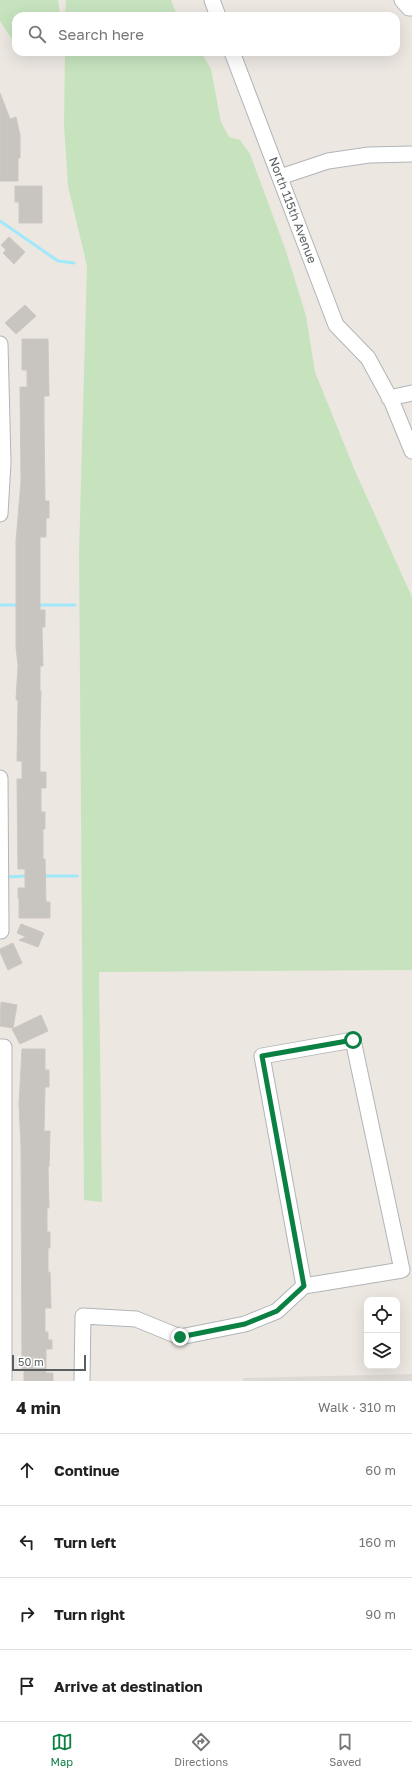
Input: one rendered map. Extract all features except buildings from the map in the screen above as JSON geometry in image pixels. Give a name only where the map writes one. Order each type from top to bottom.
[{"type":"street","points":[[212,0],[216,12]]},
{"type":"street","points":[[402,0],[409,8],[412,8]]},
{"type":"street","name":"North 115th Avenue","points":[[234,56],[336,325],[368,358],[389,398],[412,451]]},
{"type":"street","points":[[280,177],[328,161],[369,155],[412,154]]},
{"type":"street","points":[[0,514],[2,462],[1,344]]},
{"type":"street","points":[[389,398],[412,393]]},
{"type":"street","points":[[0,778],[1,931]]},
{"type":"street","points":[[82,1381],[83,1316],[136,1319],[180,1337],[245,1324],[277,1311],[304,1286],[402,1270],[353,1040],[262,1056],[304,1286]]},
{"type":"street","points":[[2,1047],[2,1282],[4,1381]]},
{"type":"shaded area","points":[[412,1374],[412,1381],[243,1381],[243,1378]]},
{"type":"green space","points":[[0,0],[58,0],[60,12],[12,12],[12,39],[0,21]]},
{"type":"green space","points":[[66,0],[171,0],[176,12],[65,12]]},
{"type":"green space","points":[[65,56],[203,56],[211,69],[221,122],[229,137],[240,140],[250,154],[286,251],[306,316],[315,372],[355,471],[412,597],[412,970],[99,972],[102,1202],[84,1200],[79,553],[87,266],[68,186],[64,124]]},
{"type":"waterway","points":[[0,221],[58,261],[74,263]]},
{"type":"waterway","points":[[0,605],[20,605]]},
{"type":"waterway","points":[[38,605],[75,605]]},
{"type":"waterway","points":[[5,877],[27,876]]},
{"type":"waterway","points":[[43,876],[77,876]]},
{"type":"route","points":[[180,1337],[245,1324],[277,1311],[304,1286],[262,1056],[353,1040]]}]
